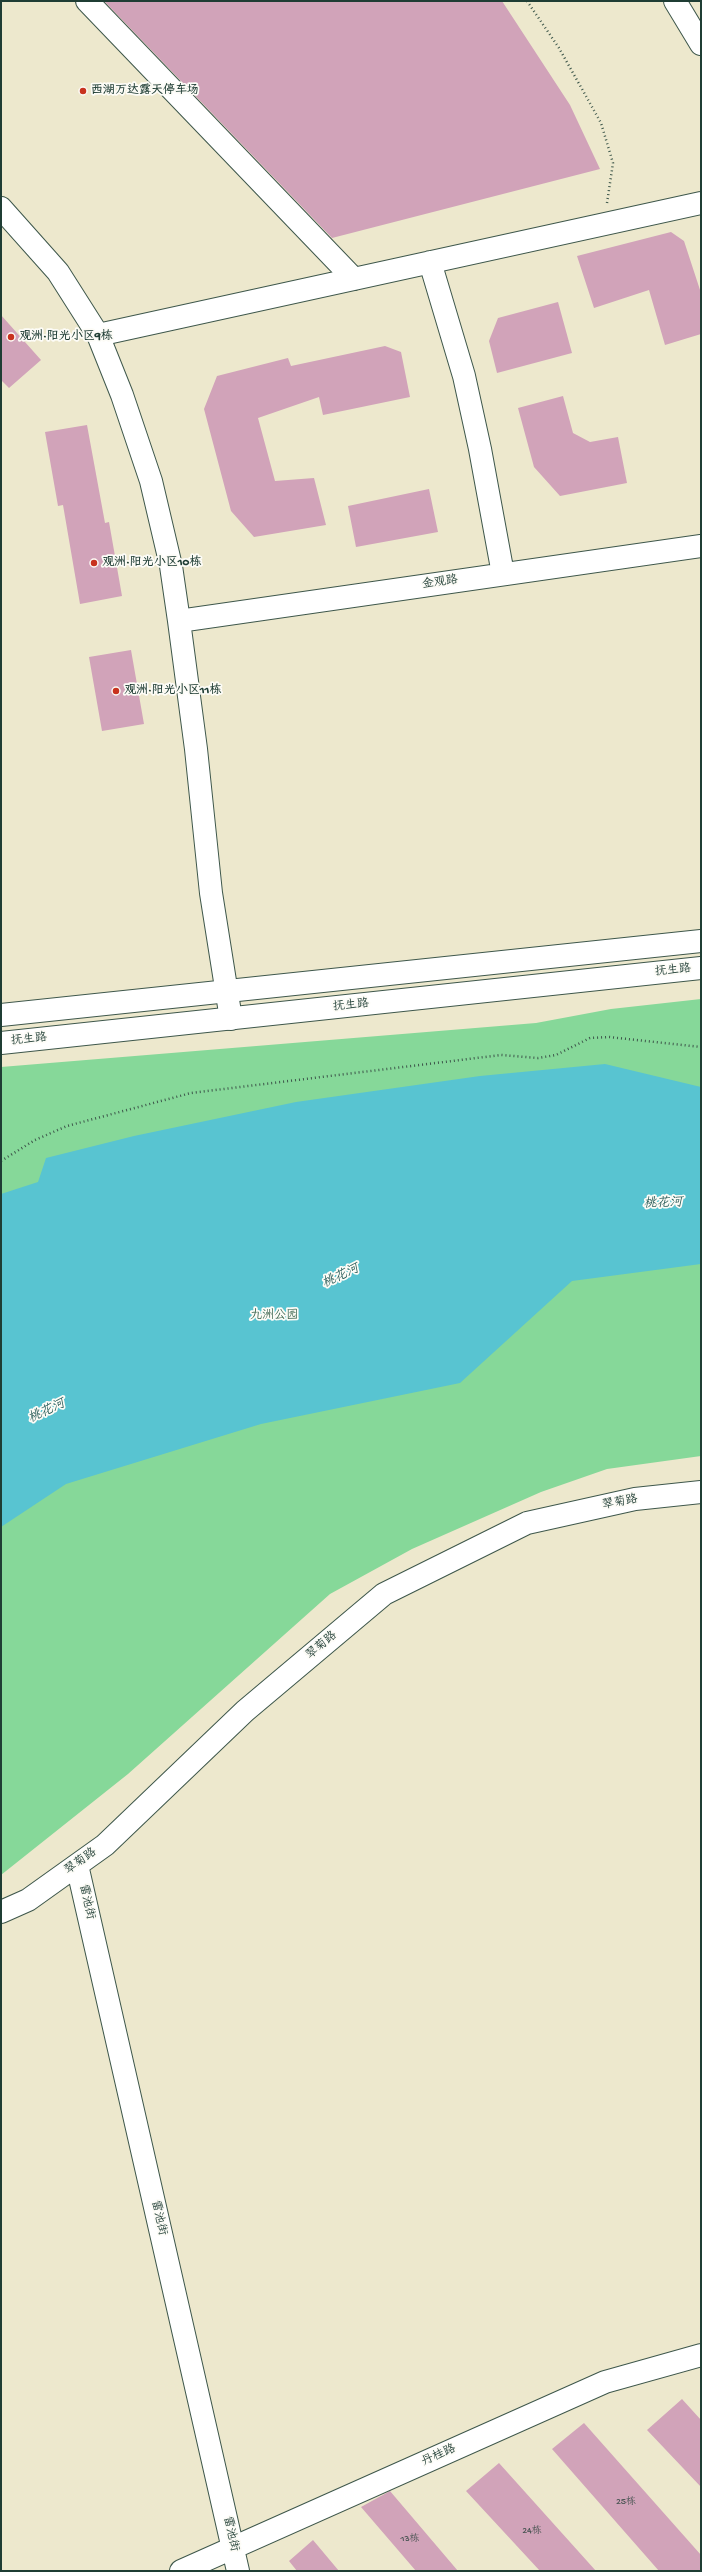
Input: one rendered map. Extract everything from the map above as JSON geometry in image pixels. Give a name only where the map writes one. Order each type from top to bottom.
[{"type":"street","points":[[88,1],[354,279]]},
{"type":"street","points":[[675,1],[701,44]]},
{"type":"street","points":[[98,335],[701,203]]},
{"type":"street","points":[[1,208],[58,272],[98,335],[122,395],[151,481],[171,566],[196,749],[211,893],[231,1019]]},
{"type":"street","points":[[430,262],[464,376],[480,449],[503,574]]},
{"type":"street","name":"金观路","points":[[179,621],[701,546]]},
{"type":"street","points":[[1,1016],[701,941]]},
{"type":"street","name":"抚生路","points":[[1,1043],[701,968]]},
{"type":"street","name":"翠菊路","points":[[1,1912],[28,1900],[106,1845],[245,1711],[384,1594],[527,1523],[635,1499],[701,1492]]},
{"type":"street","name":"雷池街","points":[[77,1865],[238,2571]]},
{"type":"street","name":"丹桂路","points":[[181,2571],[605,2382],[701,2354]]},
{"type":"path","points":[[527,1],[559,48],[601,123],[613,163],[603,224]]},
{"type":"path","points":[[1,1161],[35,1140],[67,1126],[191,1093],[501,1055],[538,1058],[556,1055],[590,1038],[609,1037],[701,1047]]},
{"type":"green space","name":"九洲公园","points":[[701,999],[701,1456],[607,1469],[541,1492],[412,1549],[330,1594],[128,1774],[1,1875],[1,1067],[536,1023],[611,1009]]},
{"type":"water","name":"桃花河","points":[[605,1064],[701,1087],[701,1264],[572,1281],[460,1383],[261,1424],[66,1484],[1,1527],[1,1194],[38,1182],[46,1158],[134,1136],[296,1102],[480,1076]]},
{"type":"building","points":[[104,1],[502,1],[570,105],[600,169],[332,238]]},
{"type":"building","points":[[671,232],[684,241],[701,293],[701,334],[665,345],[649,290],[594,308],[577,256]]},
{"type":"building","points":[[558,302],[572,353],[497,373],[489,341],[498,318]]},
{"type":"building","name":"观洲·阳光小区9栋","points":[[1,315],[41,360],[9,388],[1,380]]},
{"type":"building","points":[[385,346],[401,352],[410,397],[323,415],[319,397],[258,418],[275,481],[314,478],[326,525],[254,537],[231,511],[204,409],[217,376],[288,358],[291,366]]},
{"type":"building","points":[[563,396],[573,433],[590,442],[618,437],[627,483],[560,496],[534,467],[518,408]]},
{"type":"building","points":[[87,425],[105,523],[109,522],[122,596],[80,604],[63,505],[58,506],[45,432]]},
{"type":"building","points":[[429,489],[438,532],[356,547],[348,506]]},
{"type":"building","name":"观洲·阳光小区11栋","points":[[131,650],[144,724],[102,731],[89,657]]},
{"type":"building","points":[[682,2399],[701,2420],[701,2487],[647,2430]]},
{"type":"building","points":[[584,2423],[701,2555],[701,2571],[659,2571],[552,2449]]},
{"type":"building","points":[[499,2463],[596,2571],[540,2571],[466,2491]]},
{"type":"building","points":[[390,2491],[458,2571],[416,2571],[361,2507]]},
{"type":"building","points":[[313,2540],[339,2571],[297,2571],[289,2561]]},
{"type":"place","name":"西湖万达露天停车场","points":[[83,91]]},
{"type":"place","name":"观洲·阳光小区9栋","points":[[11,337]]},
{"type":"place","name":"观洲·阳光小区10栋","points":[[94,563]]},
{"type":"place","name":"观洲·阳光小区11栋","points":[[116,691]]}]
